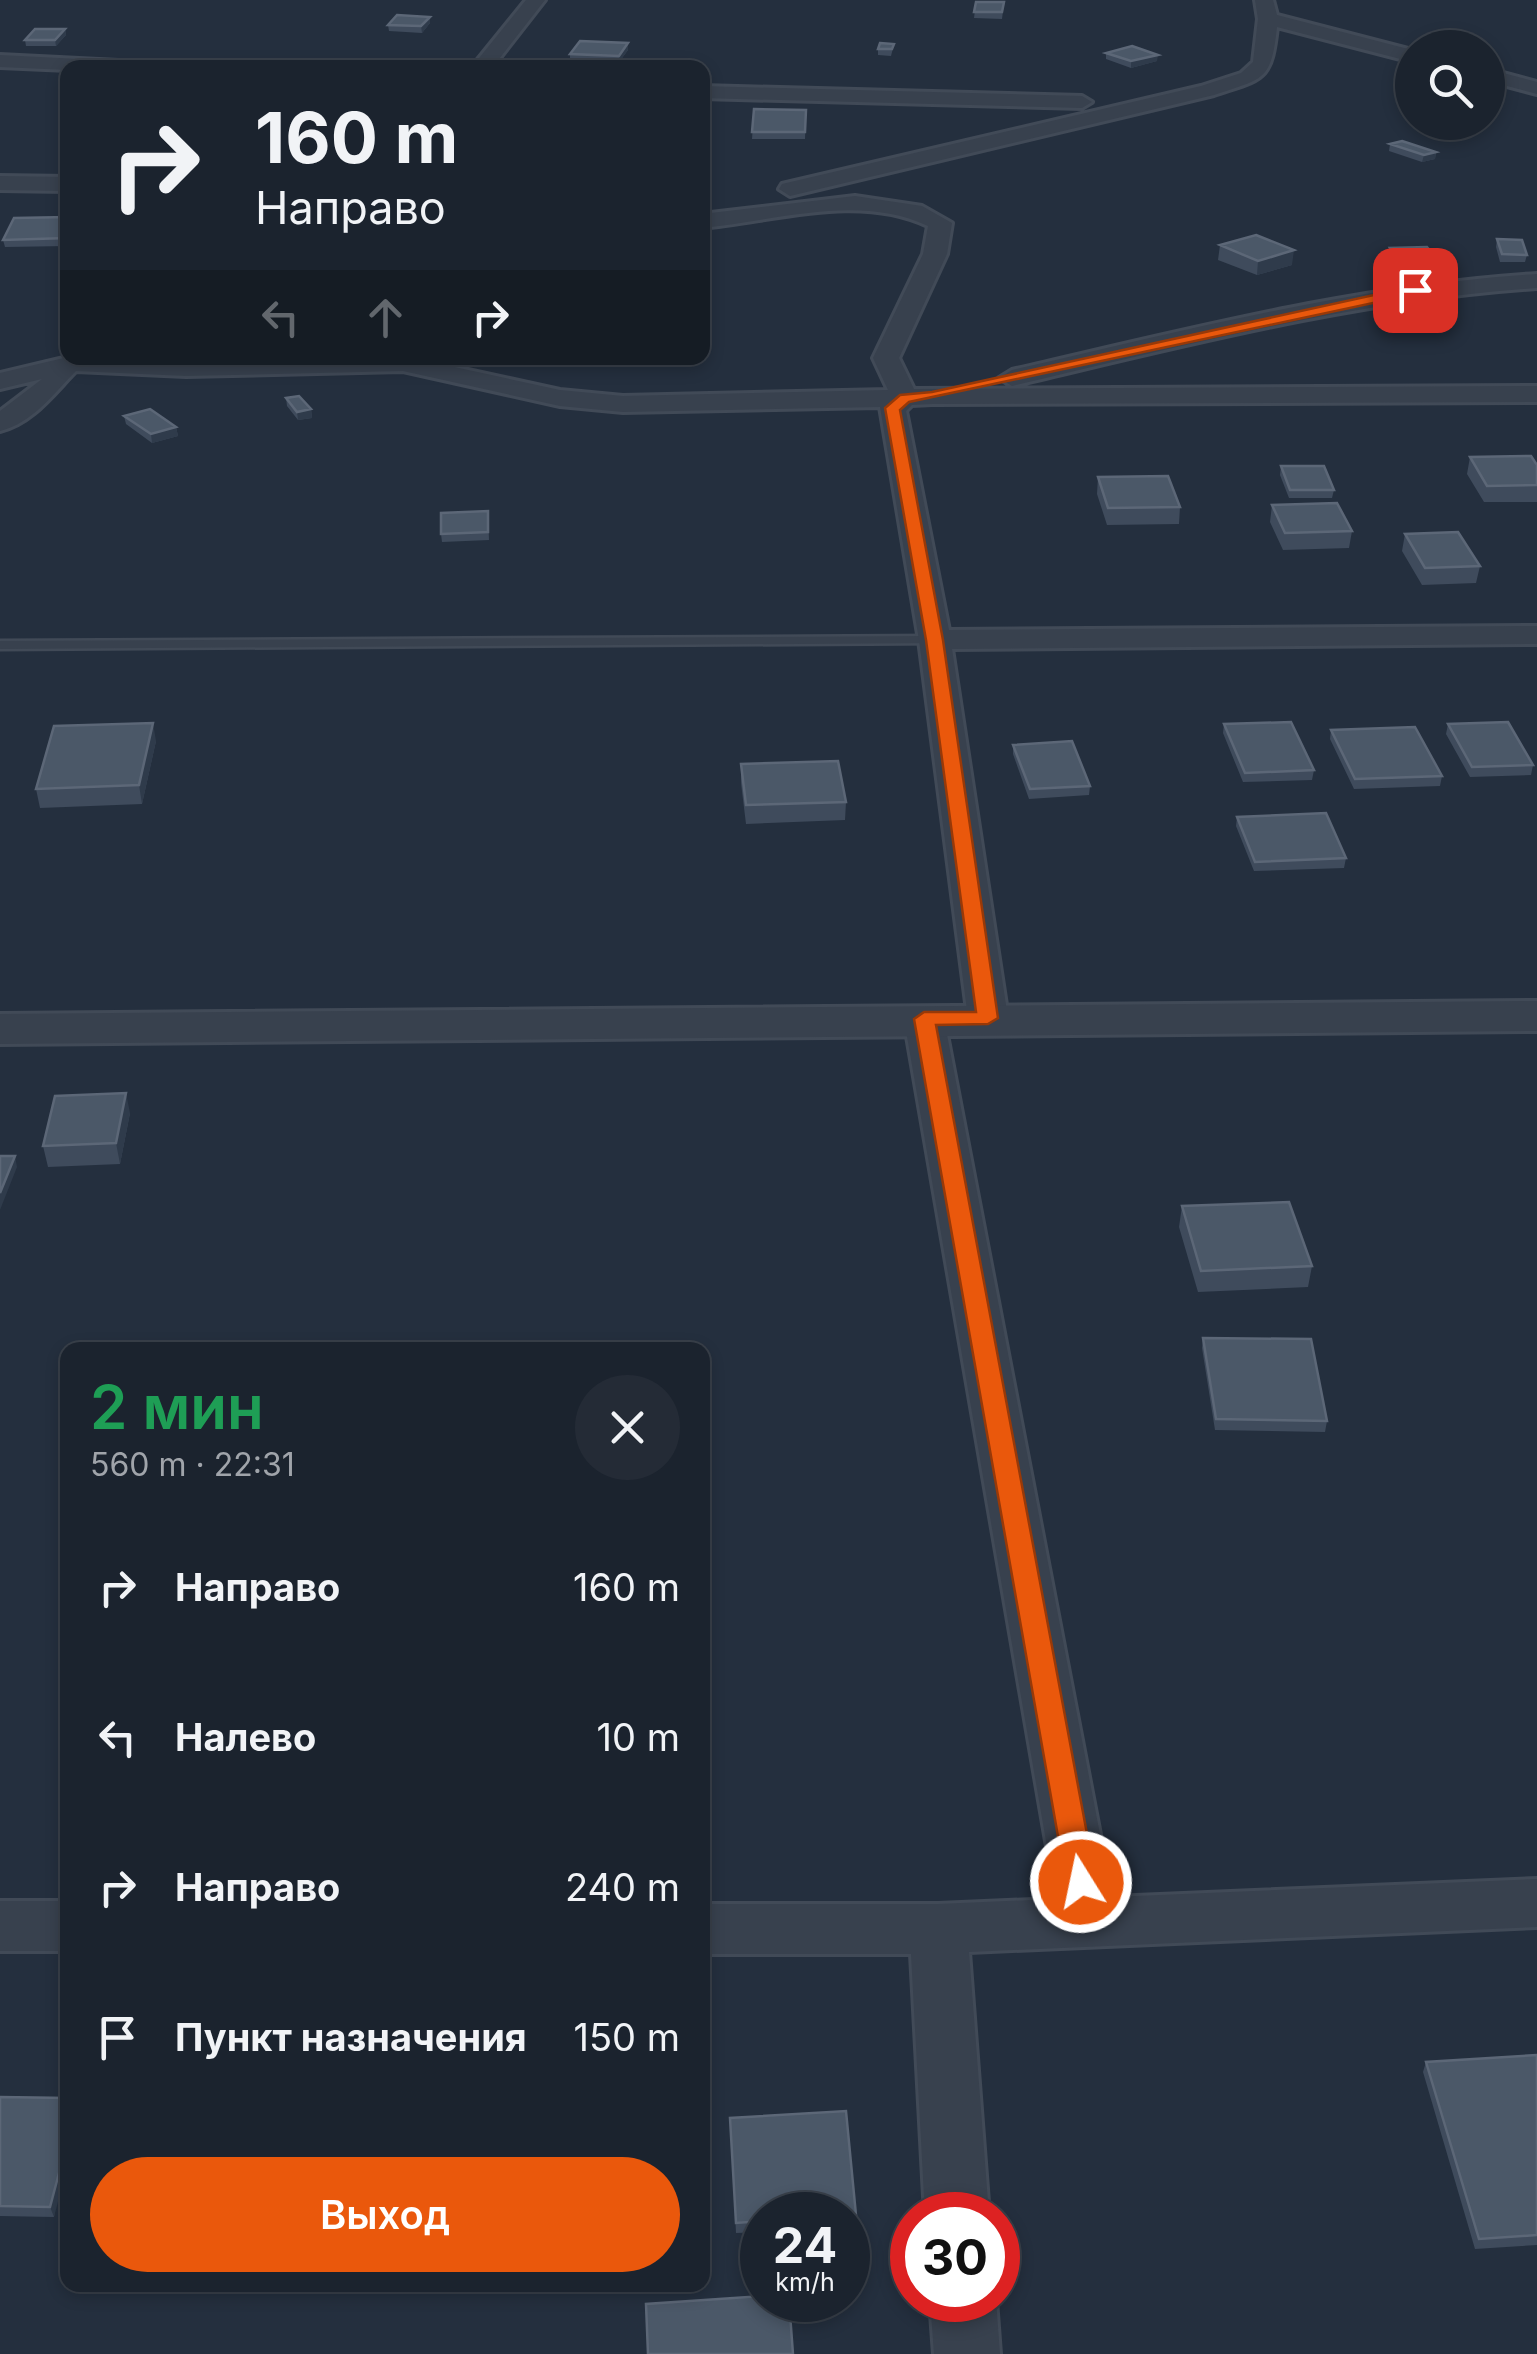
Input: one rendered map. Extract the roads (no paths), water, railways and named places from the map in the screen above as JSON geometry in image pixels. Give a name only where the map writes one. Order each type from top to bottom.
[{"type":"street","points":[[487,60],[536,0]]},
{"type":"street","points":[[710,208],[1207,91],[1248,77],[1263,64],[1266,10],[1395,51]]},
{"type":"street","points":[[0,61],[60,64]]},
{"type":"street","points":[[1505,80],[1537,88]]},
{"type":"street","points":[[710,92],[1141,104]]},
{"type":"street","points":[[0,183],[60,184]]},
{"type":"street","points":[[710,220],[788,209],[867,205],[926,214],[940,223],[935,254],[886,358],[918,397]]},
{"type":"street","points":[[988,1018],[935,640],[892,408],[918,397],[1370,297],[1537,281]]},
{"type":"street","points":[[0,381],[67,365]]},
{"type":"street","points":[[0,423],[48,390],[76,365]]},
{"type":"street","points":[[132,365],[316,365]]},
{"type":"street","points":[[412,365],[560,398],[623,404],[918,397],[1537,394]]},
{"type":"street","points":[[935,640],[1537,635]]},
{"type":"street","points":[[0,1028],[1537,1016]]},
{"type":"street","points":[[924,1019],[1088,1921]]},
{"type":"street","points":[[710,1929],[938,1930],[1537,1904]]},
{"type":"street","points":[[0,1926],[60,1926]]},
{"type":"street","points":[[938,1930],[956,2192]]},
{"type":"street","points":[[965,2322],[967,2354]]},
{"type":"lane","points":[[0,645],[935,640]]}]
